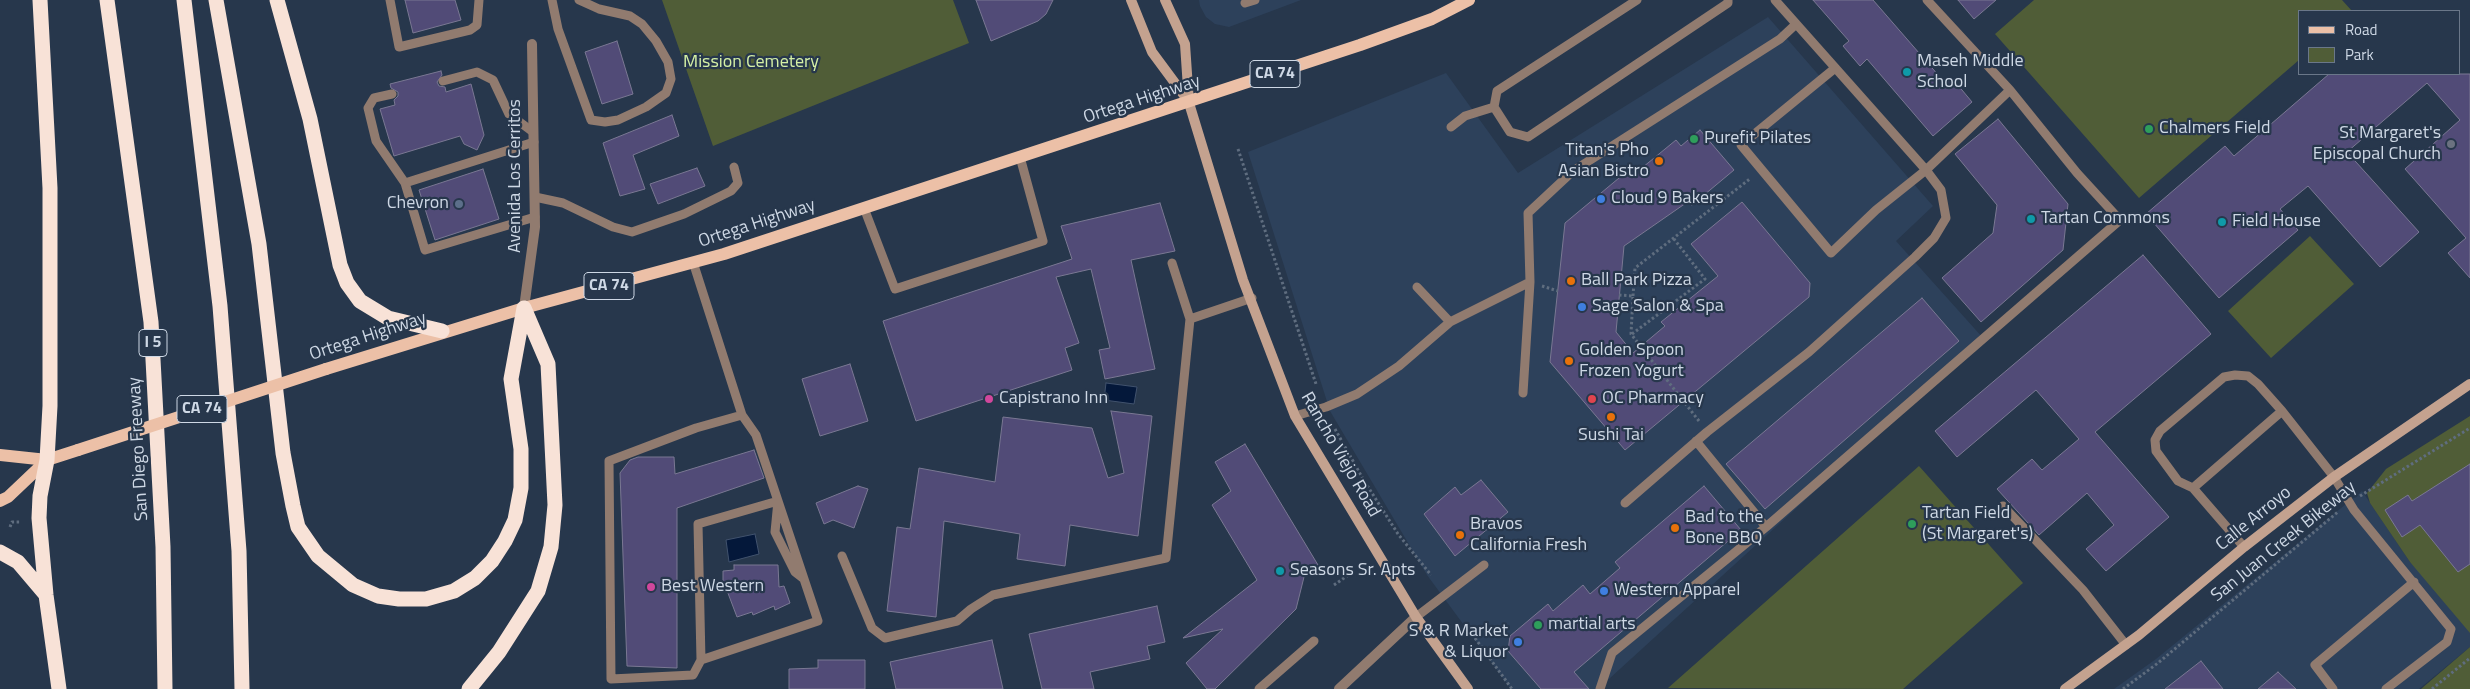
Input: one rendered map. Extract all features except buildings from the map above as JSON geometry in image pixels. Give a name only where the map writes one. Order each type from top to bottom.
[{"type":"highway","points":[[40,0],[50,188],[50,406],[47,460],[40,496],[39,518],[46,595],[59,689]]},
{"type":"highway","name":"San Diego Freeway","points":[[107,0],[152,322],[163,547],[165,689]]},
{"type":"highway","points":[[184,0],[220,306],[239,551],[242,689]]},
{"type":"highway","points":[[216,0],[259,244],[283,453],[293,506],[298,527],[318,556],[353,585],[378,596],[399,599],[426,599],[454,591],[475,578],[492,561],[505,541],[515,520],[520,488],[521,449],[511,380],[524,308]]},
{"type":"highway","points":[[277,0],[310,119],[340,265],[348,283],[360,301],[388,318],[442,331]]},
{"type":"highway","points":[[469,689],[499,652],[538,591],[550,548],[555,505],[548,364],[524,308]]},
{"type":"highway","points":[[0,552],[18,562],[46,595]]},
{"type":"main road","name":"Rancho Viejo Road","points":[[1131,0],[1152,52],[1189,103]]},
{"type":"main road","name":"Rancho Viejo Road","points":[[1165,0],[1186,44],[1189,103],[1243,280],[1252,298],[1295,416],[1416,617],[1468,689]]},
{"type":"main road","name":"Ortega Highway","points":[[0,455],[47,460],[442,331],[693,262],[1189,103],[1360,45],[1432,18],[1469,0]]},
{"type":"main road","name":"Calle Arroyo","points":[[2065,689],[2126,645],[2244,547],[2334,477],[2470,384]]},
{"type":"main road","name":"Ortega Highway","points":[[0,501],[8,497],[47,460]]},
{"type":"street","name":"Avenida Los Cerritos","points":[[524,308],[532,256],[535,217],[532,44]]},
{"type":"street","points":[[1339,689],[1416,617]]},
{"type":"lane","points":[[390,0],[399,47],[470,30],[477,26],[479,0]]},
{"type":"lane","points":[[552,0],[558,29],[591,120],[605,122],[618,120],[646,107],[666,93],[671,79],[668,62],[656,41],[642,24],[630,16],[599,9],[579,0]]},
{"type":"lane","points":[[1245,3],[1255,0]]},
{"type":"lane","points":[[1637,0],[1497,91],[1494,108],[1510,132],[1528,137],[1728,4],[1728,0]]},
{"type":"lane","points":[[1625,502],[1707,432],[1809,352],[1915,257],[1934,238],[1946,218],[1941,190],[1926,170],[1795,26],[1775,0]]},
{"type":"lane","points":[[1600,689],[1612,653],[1766,528],[2120,220],[2077,173],[2010,90],[1927,0]]},
{"type":"lane","points":[[1523,393],[1530,282],[1528,213],[1573,172],[1780,39],[1795,26]]},
{"type":"lane","points":[[1834,69],[1741,145],[1831,253],[1876,210],[1926,170],[2010,90]]},
{"type":"lane","points":[[405,182],[534,137],[510,114],[493,80],[477,72],[443,81]]},
{"type":"lane","points":[[392,94],[374,98],[368,108],[376,141],[405,182],[425,250],[535,217]]},
{"type":"lane","points":[[1451,127],[1465,116],[1494,108]]},
{"type":"lane","points":[[864,208],[896,289],[1043,241],[1020,158]]},
{"type":"lane","points":[[535,197],[563,203],[614,227],[632,232],[684,214],[731,191],[738,183],[734,167]]},
{"type":"lane","points":[[693,262],[742,414],[756,435],[818,621],[701,660]]},
{"type":"lane","points":[[842,556],[872,628],[885,638],[957,621],[971,609],[993,595],[1166,558],[1190,318],[1172,264]]},
{"type":"lane","points":[[1295,416],[1326,407],[1357,394],[1399,366],[1450,322],[1530,282]]},
{"type":"lane","points":[[1417,287],[1450,322]]},
{"type":"lane","points":[[1190,318],[1252,298]]},
{"type":"lane","points":[[2244,547],[2193,488],[2178,481],[2156,451],[2155,440],[2160,431],[2224,377],[2248,376],[2258,384],[2334,477],[2349,503],[2448,623],[2451,629],[2450,636],[2446,642],[2386,689]]},
{"type":"lane","points":[[2193,488],[2282,411]]},
{"type":"lane","points":[[742,414],[696,428],[609,461],[611,679],[693,675],[701,660],[698,524],[778,501]]},
{"type":"lane","points":[[1696,441],[1766,528]]},
{"type":"lane","points":[[2003,506],[2083,590],[2126,645]]},
{"type":"lane","points":[[1416,617],[1484,565]]},
{"type":"lane","points":[[2333,689],[2315,665],[2414,582]]},
{"type":"lane","points":[[1259,689],[1314,641]]},
{"type":"path","points":[[1238,150],[1316,384]]},
{"type":"path","points":[[1707,432],[1631,334],[1635,268],[1756,174]]},
{"type":"path","points":[[1631,334],[1705,279],[1674,238]]},
{"type":"path","points":[[1619,295],[1633,296]]},
{"type":"path","name":"San Juan Creek Bikeway","points":[[2123,689],[2158,663],[2349,503],[2470,428]]},
{"type":"path","points":[[1335,429],[1362,479],[1398,534],[1431,575]]},
{"type":"path","points":[[10,527],[12,522],[20,522]]},
{"type":"path","points":[[1334,585],[1347,576]]},
{"type":"path","points":[[1475,638],[1512,689]]},
{"type":"path","points":[[2432,689],[2470,658]]},
{"type":"shaded area","points":[[1199,0],[1301,0],[1229,27],[1215,24],[1206,17]]},
{"type":"shaded area","points":[[1768,17],[1933,206],[1896,241],[1983,338],[1598,689],[1511,689],[1427,575],[1330,411],[1248,152],[1446,73],[1518,173]]},
{"type":"shaded area","points":[[1106,383],[1137,387],[1134,404],[1104,400]]},
{"type":"shaded area","points":[[2362,491],[2410,562],[2470,612],[2470,647],[2419,689],[2114,689],[2156,659]]},
{"type":"shaded area","points":[[755,534],[759,554],[729,562],[726,540]]},
{"type":"green space","name":"Mission Cemetery","points":[[662,0],[953,0],[969,43],[713,146]]},
{"type":"green space","name":"Chalmers Field","points":[[2034,0],[2342,0],[2351,10],[2298,10],[2298,61],[2139,198],[1995,34]]},
{"type":"green space","points":[[2310,236],[2354,284],[2271,358],[2228,311]]},
{"type":"green space","points":[[2470,416],[2470,633],[2410,562],[2370,503],[2367,493],[2386,469]]},
{"type":"green space","name":"Tartan Field (St Margaret's)","points":[[1919,466],[2023,583],[1903,689],[1668,688]]},
{"type":"green space","points":[[2470,647],[2470,689],[2421,689]]},
{"type":"place","name":"Maseh Middle School","points":[[1907,72]]},
{"type":"place","name":"Chalmers Field","points":[[2149,129]]},
{"type":"place","name":"Purefit Pilates","points":[[1694,139]]},
{"type":"place","name":"St Margaret's Episcopal Church","points":[[2451,144]]},
{"type":"place","name":"Titan's Pho Asian Bistro","points":[[1659,161]]},
{"type":"place","name":"Cloud 9 Bakers","points":[[1601,199]]},
{"type":"place","name":"Chevron","points":[[459,204]]},
{"type":"place","name":"Tartan Commons","points":[[2031,219]]},
{"type":"place","name":"Field House","points":[[2222,222]]},
{"type":"place","name":"Ball Park Pizza","points":[[1571,281]]},
{"type":"place","name":"Sage Salon & Spa","points":[[1582,307]]},
{"type":"place","name":"Golden Spoon Frozen Yogurt","points":[[1569,361]]},
{"type":"place","name":"Capistrano Inn","points":[[989,399]]},
{"type":"place","name":"OC Pharmacy","points":[[1592,399]]},
{"type":"place","name":"Sushi Tai","points":[[1611,417]]},
{"type":"place","name":"Tartan Field (St Margaret's)","points":[[1912,524]]},
{"type":"place","name":"Bad to the Bone BBQ","points":[[1675,528]]},
{"type":"place","name":"Bravos California Fresh","points":[[1460,535]]},
{"type":"place","name":"Seasons Sr. Apts","points":[[1280,571]]},
{"type":"place","name":"Best Western","points":[[651,587]]},
{"type":"place","name":"Western Apparel","points":[[1604,591]]},
{"type":"place","name":"martial arts","points":[[1538,625]]},
{"type":"place","name":"S & R Market & Liquor","points":[[1518,642]]}]
